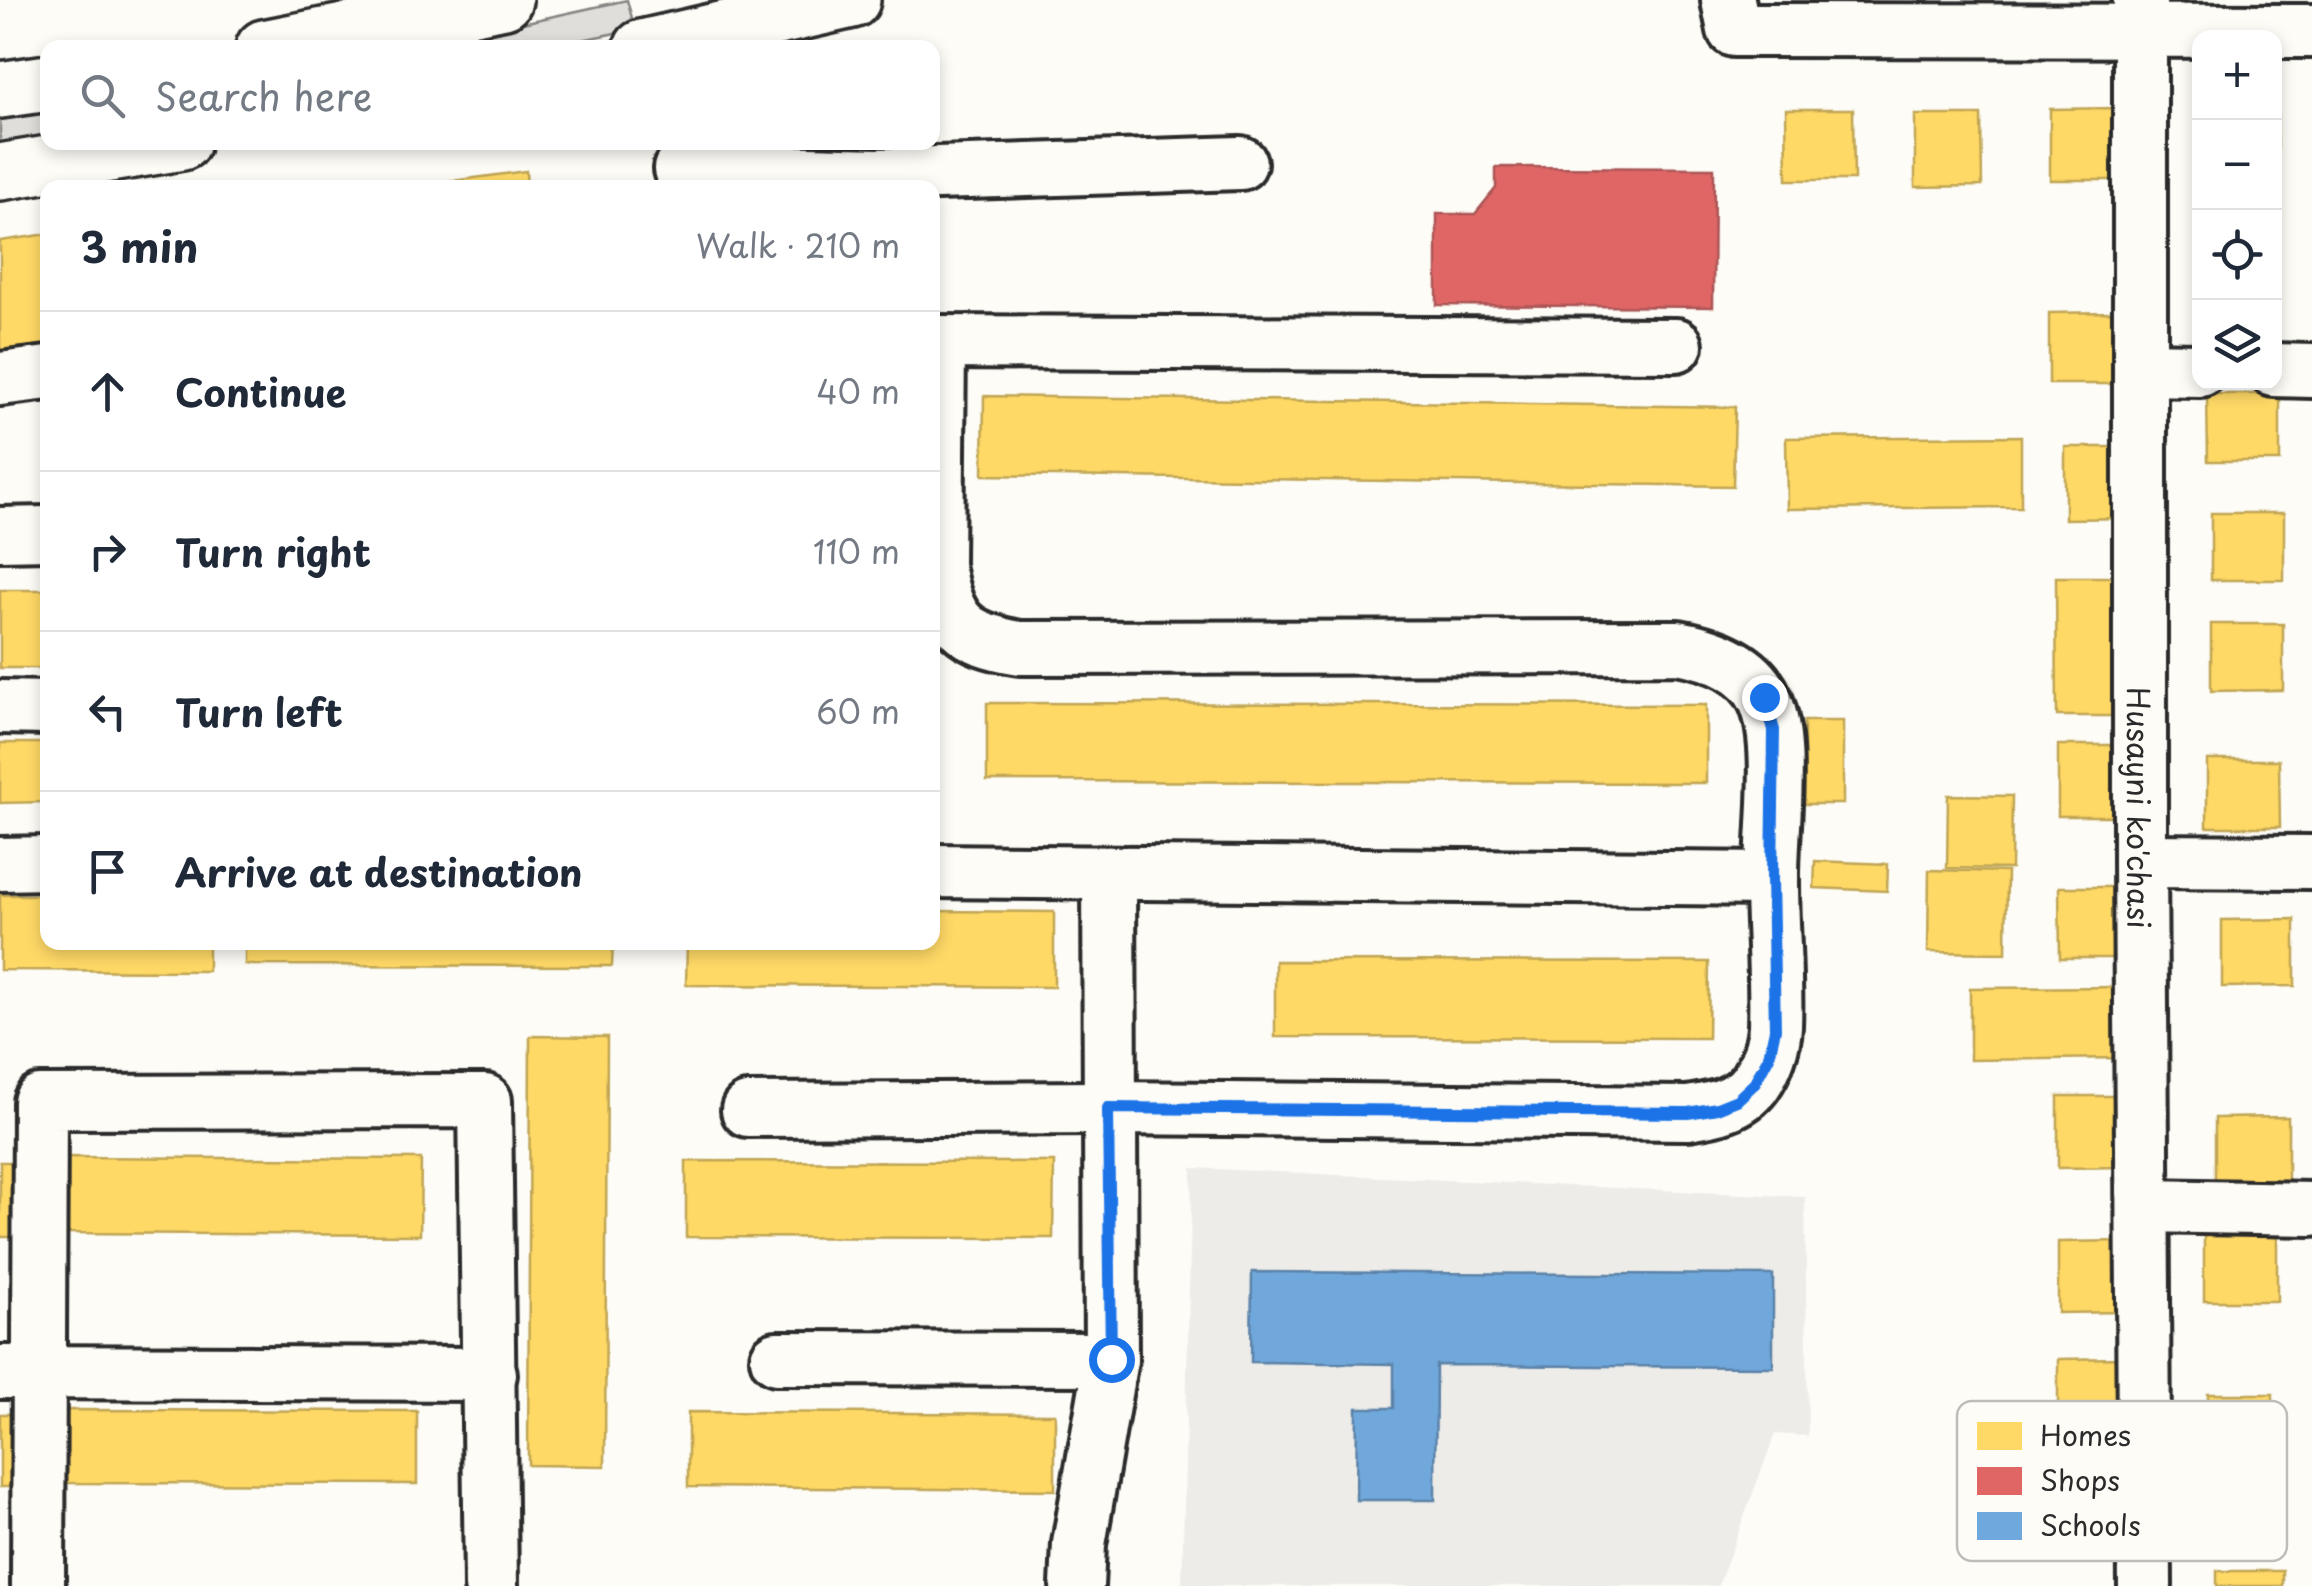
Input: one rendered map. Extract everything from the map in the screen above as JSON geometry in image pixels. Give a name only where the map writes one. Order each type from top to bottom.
[{"type":"highway","points":[[304,40],[504,0]]},
{"type":"highway","points":[[662,34],[852,0]]},
{"type":"highway","points":[[0,90],[40,84]]},
{"type":"highway","points":[[0,172],[133,150]]},
{"type":"street","points":[[1731,15],[2140,15],[2312,31]]},
{"type":"street","name":"Husayni ko'chasi","points":[[2140,15],[2144,1401]]},
{"type":"street","points":[[679,166],[877,176],[1240,163]]},
{"type":"street","points":[[940,342],[1676,345]]},
{"type":"street","points":[[2140,370],[2192,370]]},
{"type":"street","points":[[2282,370],[2312,371]]},
{"type":"street","points":[[0,379],[40,374]]},
{"type":"street","points":[[0,534],[40,533]]},
{"type":"street","points":[[748,1110],[1108,1108],[1688,1113],[1737,1100],[1754,1084],[1769,1056],[1775,1029],[1774,730],[1764,697],[1747,676],[1706,652],[1678,646],[1020,648],[989,642],[941,623],[940,583]]},
{"type":"street","points":[[0,707],[40,708]]},
{"type":"street","points":[[2140,861],[2312,862]]},
{"type":"street","points":[[0,864],[40,863]]},
{"type":"street","points":[[940,871],[1772,879]]},
{"type":"street","points":[[1077,1586],[1079,1544],[1111,1359],[1109,873]]},
{"type":"street","points":[[38,1586],[21,1372],[20,1101],[485,1101],[491,1586]]},
{"type":"street","points":[[2143,1206],[2312,1208]]},
{"type":"street","points":[[778,1358],[1111,1359]]},
{"type":"street","points":[[21,1372],[490,1374]]},
{"type":"street","name":"Husayni ko'chasi","points":[[2145,1561],[2145,1586]]},
{"type":"shaded area","points":[[627,0],[635,29],[581,40],[445,40]]},
{"type":"shaded area","points":[[40,111],[40,141],[0,147],[0,116]]},
{"type":"shaded area","points":[[1192,1168],[1805,1197],[1808,1436],[1775,1434],[1718,1586],[1182,1586]]},
{"type":"building: Homes","points":[[2117,108],[2117,180],[2050,180],[2050,109]]},
{"type":"building: Homes","points":[[1786,109],[1853,109],[1854,180],[1787,180]]},
{"type":"building: Homes","points":[[1915,115],[1981,115],[1982,186],[1915,187]]},
{"type":"building: Homes","points":[[526,171],[527,180],[459,180]]},
{"type":"building: Homes","points":[[40,235],[40,349],[0,356],[0,241]]},
{"type":"building: Homes","points":[[2115,312],[2116,384],[2049,384],[2049,313]]},
{"type":"building: Homes","points":[[2207,394],[2280,394],[2280,461],[2208,461]]},
{"type":"building: Homes","points":[[984,396],[1735,407],[1733,486],[983,475]]},
{"type":"building: Homes","points":[[2021,436],[2021,507],[1787,509],[1786,438]]},
{"type":"building: Homes","points":[[2065,447],[2132,447],[2132,518],[2065,519]]},
{"type":"building: Homes","points":[[2211,513],[2284,513],[2284,580],[2211,580]]},
{"type":"building: Homes","points":[[2056,577],[2123,577],[2124,716],[2057,716]]},
{"type":"building: Homes","points":[[0,590],[40,590],[40,668],[0,668]]},
{"type":"building: Homes","points":[[2211,624],[2283,624],[2283,690],[2211,691]]},
{"type":"building: Homes","points":[[987,703],[1706,705],[1706,783],[987,781]]},
{"type":"building: Homes","points":[[1804,721],[1843,721],[1843,804],[1804,804]]},
{"type":"building: Homes","points":[[0,743],[40,743],[40,802],[0,803]]},
{"type":"building: Homes","points":[[2058,745],[2125,745],[2126,816],[2058,816]]},
{"type":"building: Homes","points":[[2207,760],[2279,760],[2280,827],[2207,827]]},
{"type":"building: Homes","points":[[1948,795],[2012,796],[2011,869],[1947,868]]},
{"type":"building: Homes","points":[[1815,861],[1888,864],[1887,891],[1814,888]]},
{"type":"building: Homes","points":[[1929,870],[2007,872],[2006,953],[1928,952]]},
{"type":"building: Homes","points":[[2059,887],[2127,887],[2127,958],[2060,958]]},
{"type":"building: Homes","points":[[0,895],[40,895],[40,950],[208,950],[208,971],[0,970]]},
{"type":"building: Homes","points":[[940,911],[1054,912],[1054,987],[686,985],[687,950],[940,950]]},
{"type":"building: Homes","points":[[2295,919],[2295,986],[2222,987],[2222,920]]},
{"type":"building: Homes","points":[[245,950],[613,950],[612,966],[245,965]]},
{"type":"building: Homes","points":[[1275,961],[1709,962],[1708,1038],[1275,1037]]},
{"type":"building: Homes","points":[[2123,987],[2124,1058],[1970,1060],[1970,988]]},
{"type":"building: Homes","points":[[530,1036],[607,1037],[605,1466],[528,1465]]},
{"type":"building: Homes","points":[[2058,1096],[2125,1096],[2126,1167],[2058,1168]]},
{"type":"building: Homes","points":[[2288,1117],[2288,1184],[2215,1184],[2215,1118]]},
{"type":"building: Homes","points":[[63,1157],[421,1159],[420,1235],[62,1233]]},
{"type":"building: Homes","points":[[686,1161],[1054,1162],[1053,1238],[686,1237]]},
{"type":"building: Homes","points":[[0,1162],[20,1162],[20,1237],[0,1237]]},
{"type":"building: Homes","points":[[2277,1234],[2277,1301],[2204,1301],[2204,1235]]},
{"type":"building: Homes","points":[[2125,1241],[2126,1312],[2058,1313],[2058,1242]]},
{"type":"building: Homes","points":[[2125,1358],[2126,1401],[2058,1401],[2058,1359]]},
{"type":"building: Homes","points":[[2208,1394],[2273,1394],[2273,1401],[2208,1401]]},
{"type":"building: Homes","points":[[64,1410],[417,1411],[417,1484],[64,1483]]},
{"type":"building: Homes","points":[[688,1412],[1055,1414],[1055,1490],[688,1487]]},
{"type":"building: Homes","points":[[0,1414],[15,1414],[14,1487],[0,1487]]},
{"type":"building: Homes","points":[[2217,1571],[2283,1571],[2283,1586],[2217,1586]]},
{"type":"building: Shops","points":[[1496,167],[1714,168],[1713,307],[1437,305],[1437,214],[1475,214],[1496,188]]},
{"type":"building: Schools","points":[[1252,1272],[1773,1275],[1773,1367],[1436,1365],[1435,1500],[1356,1500],[1357,1408],[1394,1408],[1394,1364],[1251,1362]]},
{"type":"route","points":[[1111,1359],[1108,1108],[1688,1113],[1737,1100],[1754,1084],[1769,1056],[1775,1029],[1774,730],[1764,697]]}]
